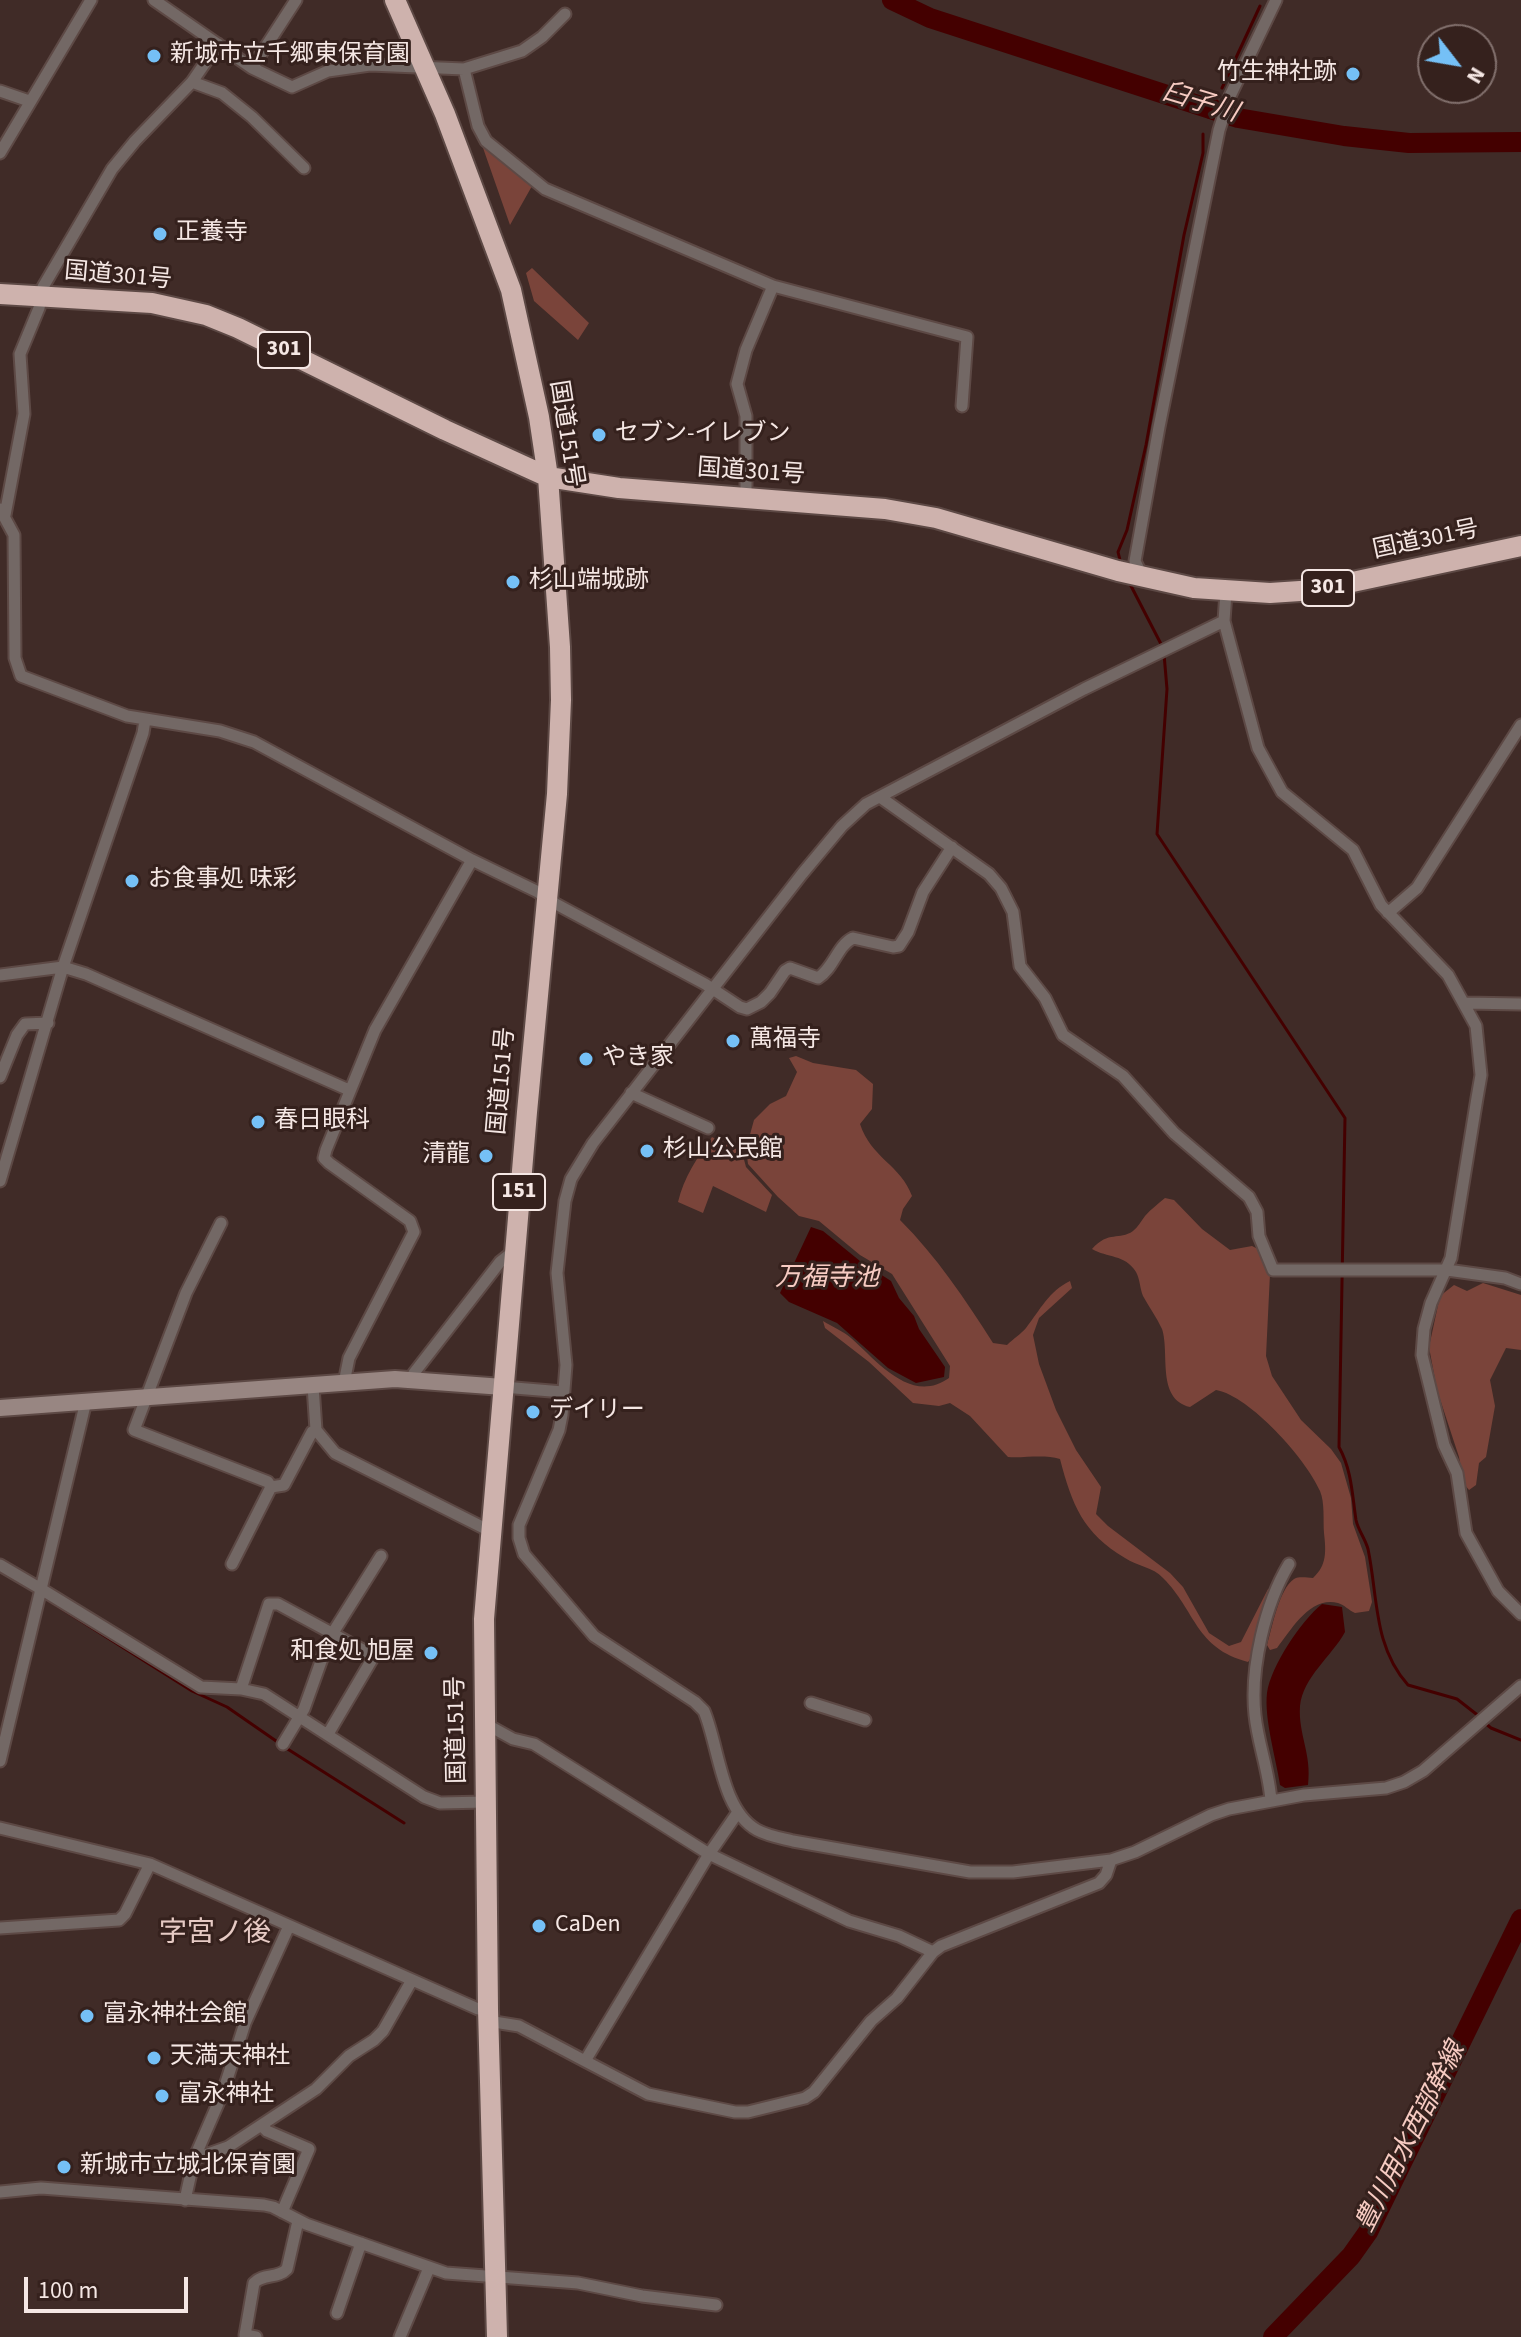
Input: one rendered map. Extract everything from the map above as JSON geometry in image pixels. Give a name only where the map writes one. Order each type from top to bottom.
[{"type":"highway","name":"国道151号","points":[[395,0],[445,114],[511,290],[539,417],[548,477],[561,700],[558,782],[514,1250],[484,1619],[488,2015],[497,2337]]},
{"type":"highway","name":"国道301号","points":[[0,294],[152,303],[206,315],[548,477],[619,488],[885,509],[936,518],[1131,574],[1194,588],[1226,592],[1315,590],[1521,546]]},
{"type":"street","points":[[0,153],[91,0]]},
{"type":"street","points":[[154,0],[252,68],[292,87],[328,71],[370,65],[464,69],[522,51],[542,37],[565,14]]},
{"type":"street","points":[[252,68],[296,0]]},
{"type":"street","points":[[1131,574],[1221,126],[1228,102],[1276,0]]},
{"type":"street","points":[[218,44],[192,82],[112,169],[39,297],[39,308],[20,354],[24,414],[2,512],[14,535],[15,658],[21,676],[127,716],[220,731],[254,742],[472,860],[536,891],[747,1009],[761,1002],[790,968],[818,978],[828,972],[846,941],[853,938],[899,946],[908,932],[923,892],[952,847]]},
{"type":"street","points":[[464,69],[478,126],[486,141],[545,189],[773,286],[967,337],[962,406]]},
{"type":"street","points":[[192,82],[222,93],[252,117],[304,168]]},
{"type":"street","points":[[0,91],[29,101]]},
{"type":"street","points":[[746,499],[746,416],[737,384],[746,350],[773,286]]},
{"type":"street","points":[[1226,592],[1224,621],[1258,748],[1282,792],[1353,850],[1381,905],[1448,975],[1476,1026],[1481,1075],[1447,1270],[1431,1303],[1424,1329],[1424,1370],[1444,1445],[1457,1473],[1466,1533],[1498,1591],[1521,1614]]},
{"type":"street","points":[[1224,621],[1084,689],[866,804],[842,826],[631,1093],[580,1164],[571,1179],[565,1201],[557,1273],[565,1353],[559,1430],[519,1525],[519,1538],[524,1554],[594,1636],[704,1711],[727,1789],[738,1812],[756,1829],[782,1838],[945,1869],[1013,1872],[1111,1860],[1135,1852],[1211,1815],[1271,1801],[1386,1788],[1423,1771],[1521,1686]]},
{"type":"street","points":[[0,1181],[63,967],[145,720]]},
{"type":"street","points":[[1388,913],[1417,888],[1521,725]]},
{"type":"street","points":[[880,797],[989,874],[1001,888],[1013,912],[1020,966],[1045,998],[1063,1035],[1123,1076],[1174,1133],[1254,1203],[1261,1244],[1273,1270],[1447,1270],[1505,1278],[1521,1284]]},
{"type":"street","points":[[344,1383],[349,1358],[414,1232],[410,1221],[324,1158],[375,1030],[472,860]]},
{"type":"street","points":[[0,975],[63,967],[86,974],[349,1090]]},
{"type":"street","points":[[1465,1003],[1521,1004]]},
{"type":"street","points":[[0,1077],[17,1035],[25,1024],[48,1023]]},
{"type":"street","points":[[631,1093],[708,1128]]},
{"type":"street","points":[[221,1223],[186,1293],[134,1430],[268,1482],[271,1487]]},
{"type":"street","points":[[412,1379],[500,1262],[514,1250]]},
{"type":"street","points":[[0,1408],[412,1379],[563,1392]]},
{"type":"street","points":[[313,1386],[316,1430],[335,1453],[490,1531]]},
{"type":"street","points":[[0,1761],[86,1401]]},
{"type":"street","points":[[271,1487],[284,1485],[312,1432],[316,1430]]},
{"type":"street","points":[[232,1564],[271,1487]]},
{"type":"street","points":[[283,1744],[300,1716],[332,1634],[381,1556]]},
{"type":"street","points":[[1271,1801],[1254,1695],[1267,1615],[1289,1564]]},
{"type":"street","points":[[0,1565],[40,1594],[201,1687],[241,1689],[264,1694],[424,1797],[440,1803],[485,1802]]},
{"type":"street","points":[[241,1689],[269,1604],[278,1604],[374,1656],[328,1734]]},
{"type":"street","points":[[811,1703],[865,1720]]},
{"type":"street","points":[[484,1728],[493,1728],[513,1739],[534,1744],[709,1854],[849,1921],[899,1936],[933,1952]]},
{"type":"street","points":[[585,2061],[709,1854],[738,1812]]},
{"type":"street","points":[[0,1828],[150,1864],[519,2026],[648,2094],[735,2112],[748,2112],[805,2098],[821,2085],[871,2021],[897,1998],[933,1952],[973,1932],[1099,1883],[1106,1875],[1111,1860]]},
{"type":"street","points":[[0,1928],[119,1920],[150,1864]]},
{"type":"street","points":[[185,2200],[194,2159],[223,2092],[245,2023],[289,1926]]},
{"type":"street","points":[[194,2159],[228,2147],[316,2089],[349,2056],[383,2031],[412,1980]]},
{"type":"street","points":[[262,2126],[309,2149],[282,2212]]},
{"type":"street","points":[[0,2192],[41,2188],[264,2205],[298,2221],[429,2268],[462,2275],[578,2283],[642,2296],[716,2305]]},
{"type":"street","points":[[256,2337],[245,2335],[254,2283],[258,2278],[282,2275],[287,2269],[298,2221]]},
{"type":"street","points":[[337,2313],[361,2243]]},
{"type":"street","points":[[400,2337],[429,2268]]},
{"type":"shaded area","points":[[482,145],[532,186],[510,225]]},
{"type":"shaded area","points":[[532,268],[589,323],[578,340],[534,301],[526,273]]},
{"type":"shaded area","points":[[796,1056],[813,1063],[856,1070],[873,1084],[872,1109],[860,1124],[871,1145],[901,1176],[912,1196],[900,1220],[950,1279],[993,1343],[1007,1345],[1026,1328],[1051,1296],[1070,1281],[1072,1288],[1039,1318],[1033,1335],[1039,1364],[1056,1410],[1076,1450],[1101,1487],[1096,1514],[1170,1573],[1183,1587],[1209,1633],[1229,1646],[1241,1642],[1268,1589],[1273,1588],[1255,1653],[1248,1662],[1217,1648],[1159,1574],[1125,1558],[1089,1528],[1069,1490],[1060,1459],[1008,1457],[970,1416],[950,1403],[939,1406],[913,1403],[869,1362],[825,1328],[823,1321],[848,1336],[883,1368],[908,1383],[935,1385],[949,1378],[950,1366],[892,1274],[860,1255],[819,1221],[799,1216],[748,1164],[746,1149],[754,1120],[770,1104],[786,1096],[797,1072],[789,1058]]},
{"type":"shaded area","points":[[712,1137],[742,1152],[746,1167],[772,1195],[766,1212],[713,1186],[703,1213],[678,1202],[687,1176]]},
{"type":"shaded area","points":[[1165,1198],[1174,1200],[1202,1229],[1230,1250],[1252,1246],[1260,1250],[1270,1274],[1266,1356],[1272,1376],[1301,1420],[1341,1463],[1351,1498],[1353,1524],[1365,1557],[1372,1602],[1369,1611],[1355,1613],[1338,1603],[1319,1604],[1303,1616],[1277,1648],[1270,1650],[1267,1645],[1284,1591],[1294,1579],[1313,1578],[1323,1563],[1322,1496],[1290,1447],[1245,1404],[1216,1390],[1190,1407],[1172,1395],[1166,1374],[1162,1329],[1143,1296],[1136,1272],[1127,1262],[1092,1249],[1104,1240],[1133,1231],[1147,1213]]},
{"type":"shaded area","points":[[1483,1283],[1521,1295],[1521,1350],[1506,1348],[1490,1380],[1495,1406],[1486,1457],[1479,1463],[1476,1485],[1469,1490],[1464,1484],[1459,1457],[1437,1390],[1429,1347],[1440,1296],[1454,1285],[1467,1291]]},
{"type":"water","name":"万福寺池","points":[[811,1227],[823,1231],[891,1281],[945,1367],[944,1377],[916,1383],[888,1368],[837,1323],[789,1302],[780,1293]]},
{"type":"water","points":[[1322,1604],[1342,1607],[1345,1632],[1312,1676],[1302,1695],[1300,1716],[1308,1764],[1308,1785],[1285,1788],[1280,1785],[1271,1739],[1267,1693],[1274,1670],[1288,1645]]},
{"type":"waterway","name":"臼子川","points":[[892,0],[930,18],[1238,118],[1344,136],[1409,143],[1521,142]]},
{"type":"waterway","points":[[1222,88],[1260,6]]},
{"type":"waterway","name":"臼子川","points":[[1208,117],[1217,101]]},
{"type":"waterway","points":[[1121,564],[1118,552],[1127,530],[1146,445],[1184,235],[1203,153],[1203,134]]},
{"type":"waterway","points":[[1129,582],[1162,646]]},
{"type":"waterway","points":[[1164,654],[1167,689],[1157,834],[1345,1118],[1339,1447],[1349,1474],[1357,1524],[1368,1549],[1379,1620],[1388,1654],[1408,1685],[1457,1699],[1480,1717]]},
{"type":"waterway","points":[[24,1585],[192,1691],[227,1707],[279,1743]]},
{"type":"waterway","points":[[1485,1723],[1521,1740]]},
{"type":"waterway","points":[[286,1748],[404,1823]]},
{"type":"waterway","name":"豊川用水西部幹線","points":[[1273,2337],[1351,2256],[1368,2232],[1521,1919]]},
{"type":"place","name":"新城市立千郷東保育園","points":[[154,56]]},
{"type":"place","name":"竹生神社跡","points":[[1353,74]]},
{"type":"place","name":"正養寺","points":[[160,234]]},
{"type":"place","name":"セブン-イレブン","points":[[599,435]]},
{"type":"place","name":"杉山端城跡","points":[[513,582]]},
{"type":"place","name":"お食事処 味彩","points":[[132,881]]},
{"type":"place","name":"萬福寺","points":[[733,1041]]},
{"type":"place","name":"やき家","points":[[586,1059]]},
{"type":"place","name":"春日眼科","points":[[258,1122]]},
{"type":"place","name":"杉山公民館","points":[[647,1151]]},
{"type":"place","name":"清龍","points":[[486,1156]]},
{"type":"place","name":"デイリー","points":[[533,1412]]},
{"type":"place","name":"和食処 旭屋","points":[[431,1653]]},
{"type":"place","name":"CaDen","points":[[539,1926]]},
{"type":"place","name":"富永神社会館","points":[[87,2016]]},
{"type":"place","name":"天満天神社","points":[[154,2058]]},
{"type":"place","name":"富永神社","points":[[162,2096]]},
{"type":"place","name":"新城市立城北保育園","points":[[64,2167]]},
{"type":"district","name":"字宮ノ後","points":[[215,1935]]}]
